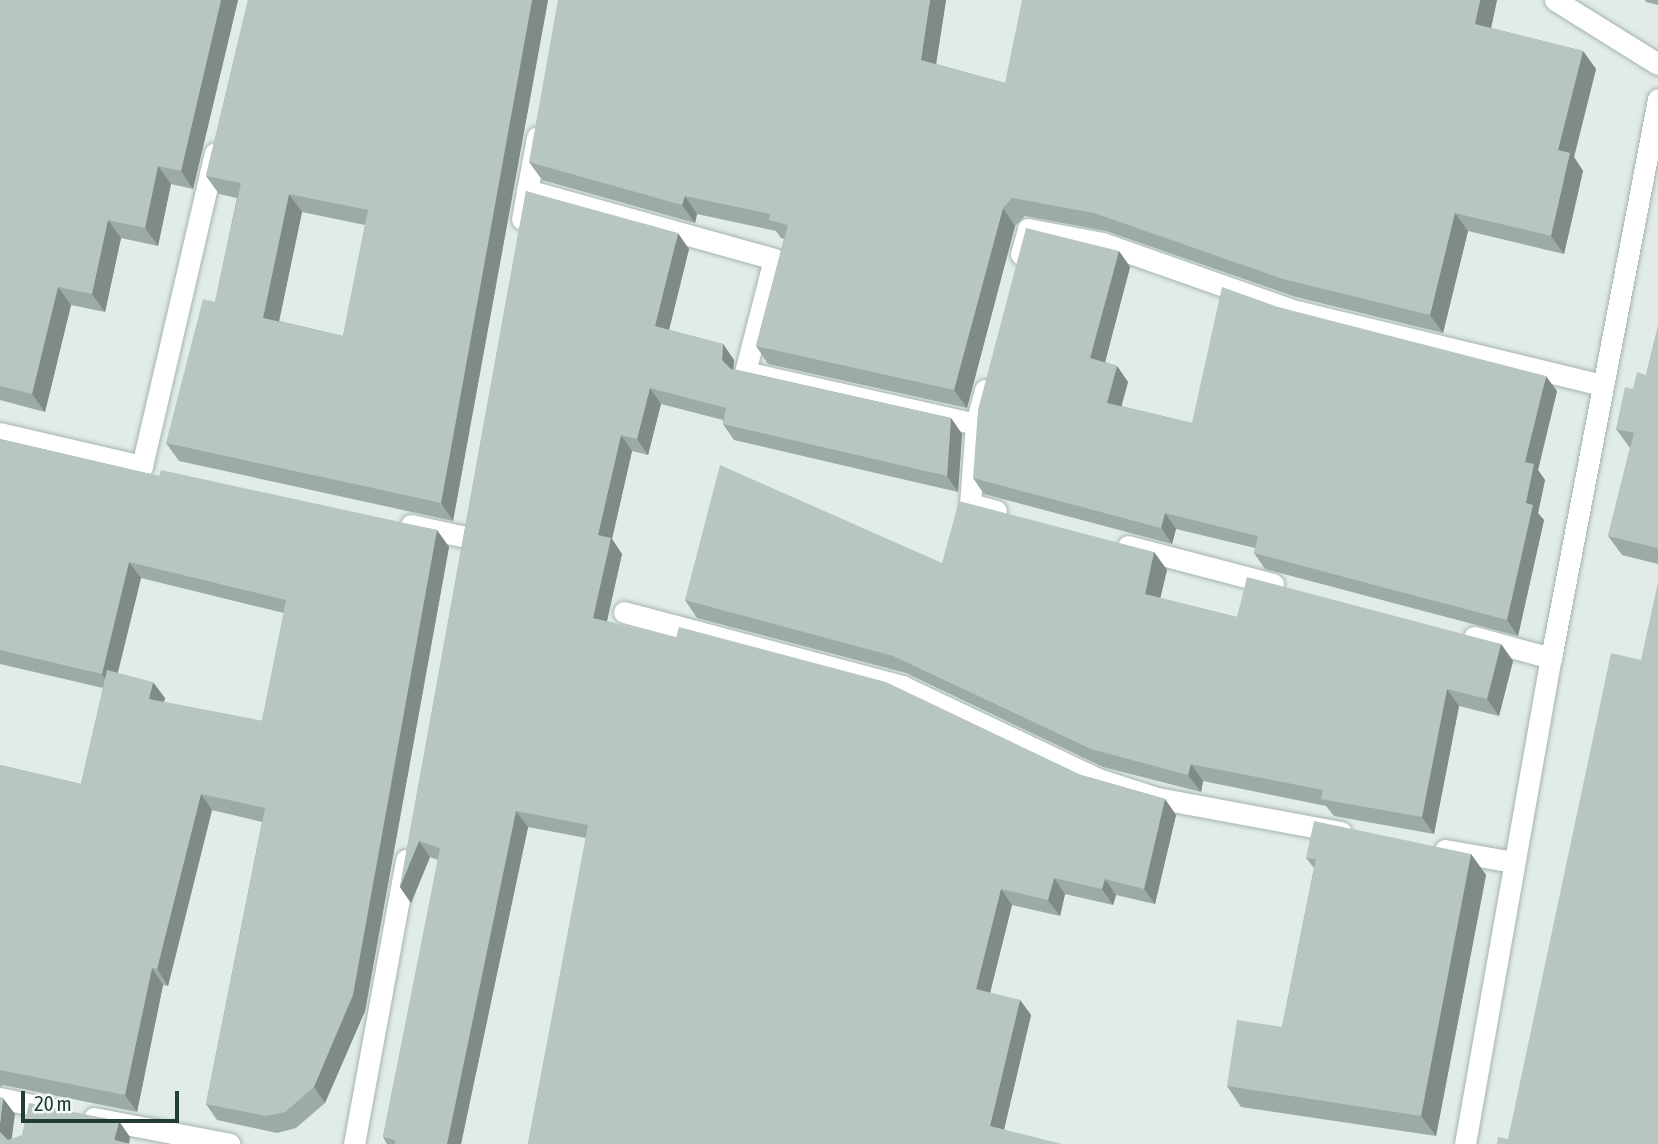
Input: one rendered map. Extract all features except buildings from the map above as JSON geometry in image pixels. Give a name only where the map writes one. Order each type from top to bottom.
[{"type":"street","points":[[1555,0],[1658,64]]},
{"type":"street","points":[[1465,1144],[1550,658],[1658,99]]},
{"type":"street","points":[[518,243],[542,108]]},
{"type":"street","points":[[142,466],[220,133]]},
{"type":"street","points":[[527,190],[774,259],[745,372],[975,424]]},
{"type":"street","points":[[1014,281],[1028,229],[1102,243],[1292,310],[1601,385]]},
{"type":"street","points":[[989,372],[975,424],[970,504],[1024,518]]},
{"type":"street","points":[[0,433],[169,472]]},
{"type":"street","points":[[461,564],[471,510]]},
{"type":"street","points":[[385,519],[466,537]]},
{"type":"street","points":[[1105,540],[1294,590]]},
{"type":"street","points":[[624,612],[902,686],[1098,779],[1157,798],[1363,835]]},
{"type":"street","points":[[1456,633],[1550,658]]},
{"type":"street","points":[[354,1144],[411,834]]},
{"type":"street","points":[[1418,845],[1514,862]]},
{"type":"street","points":[[0,1098],[230,1144]]},
{"type":"street","points":[[25,1131],[30,1105]]}]
